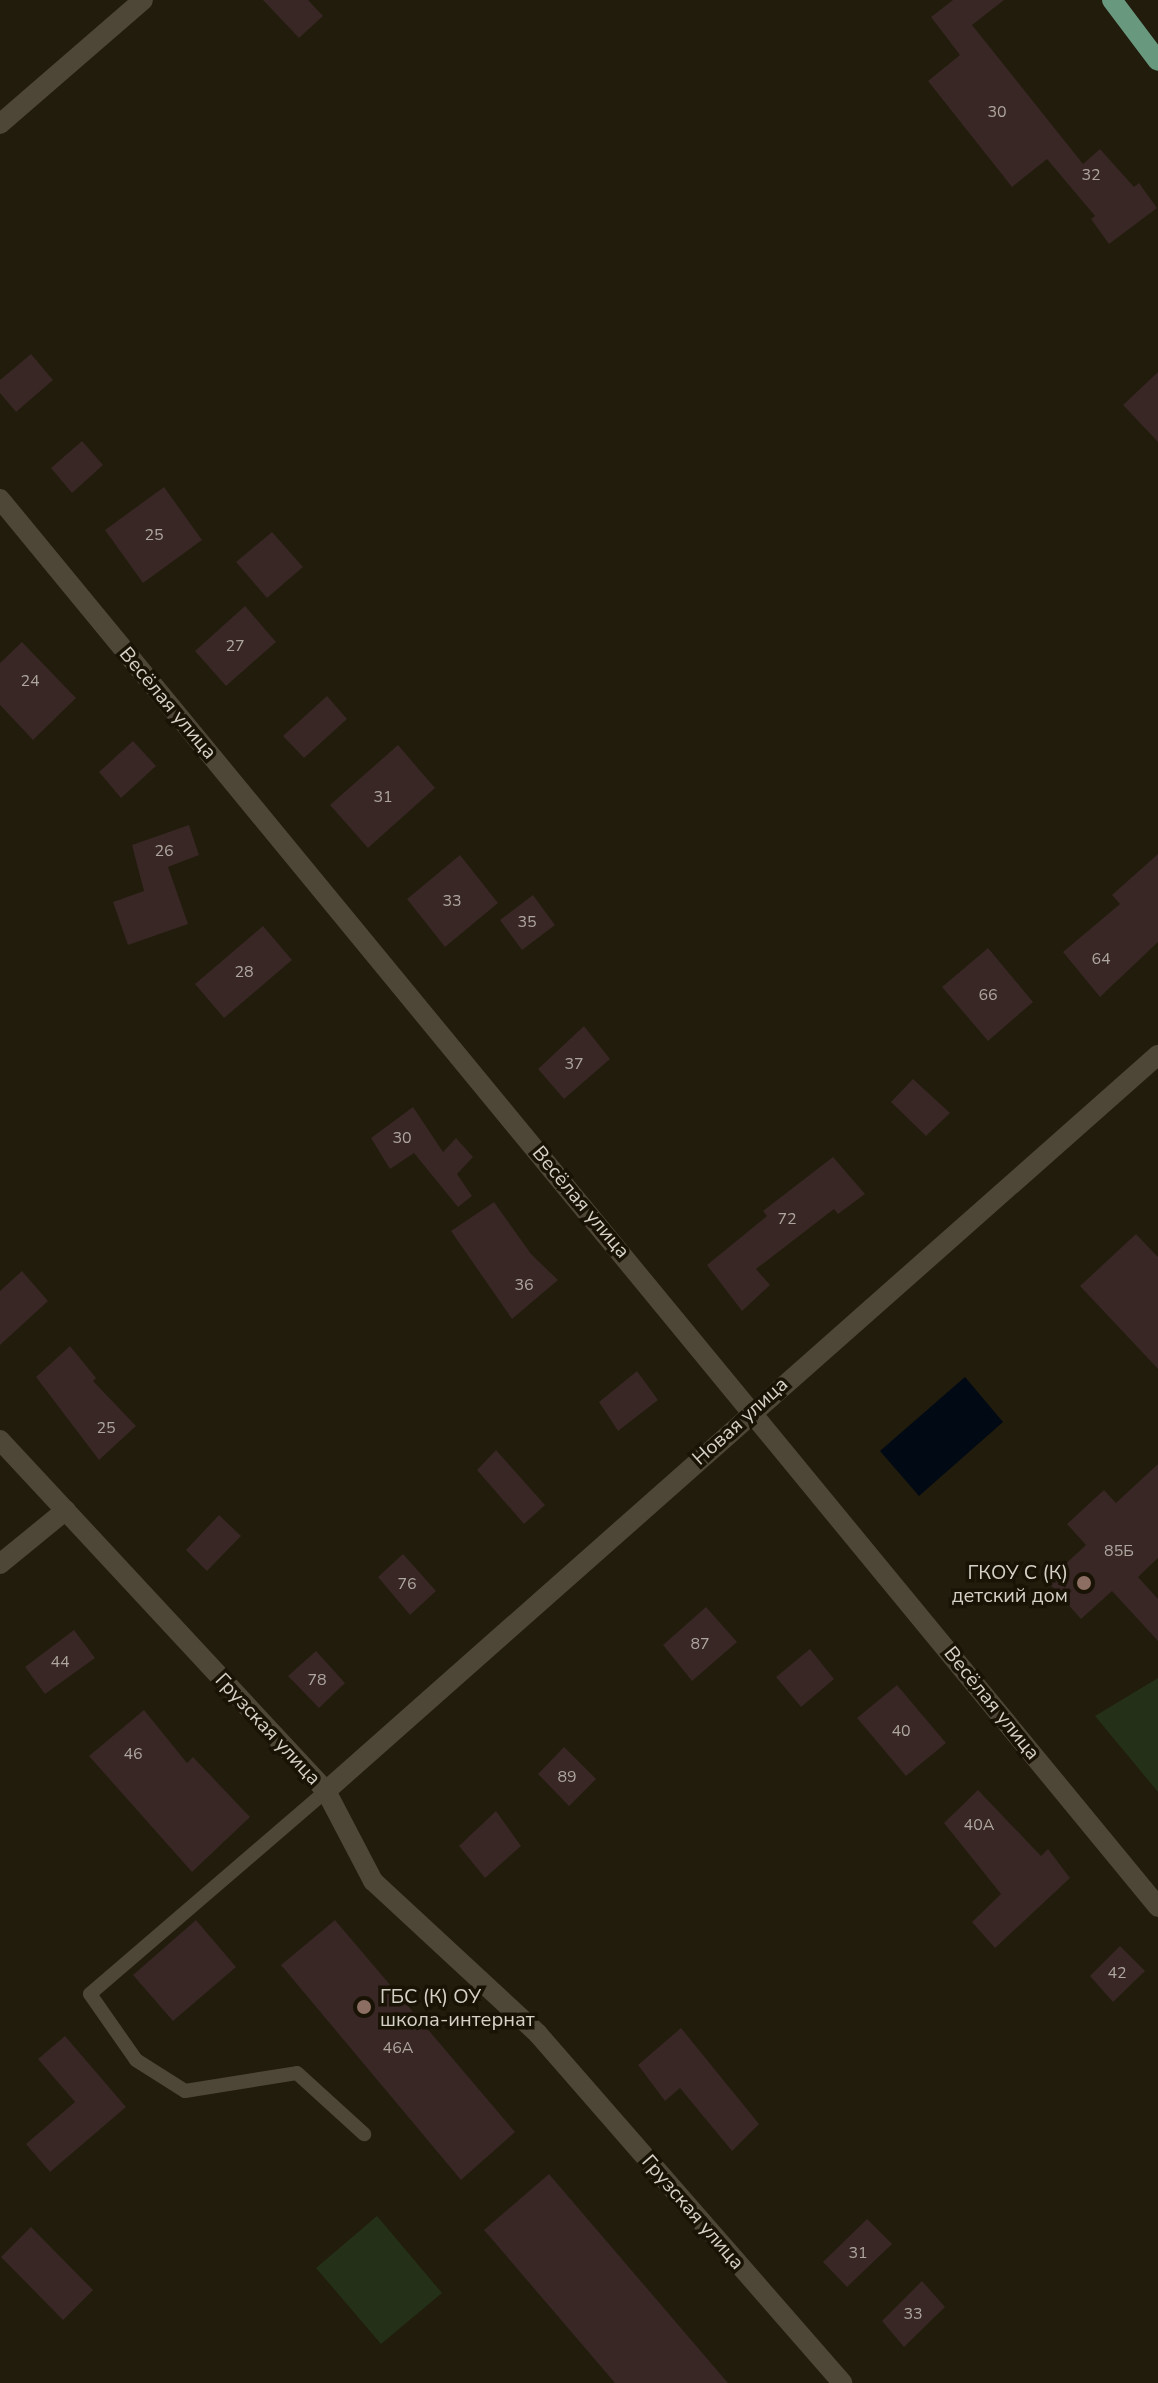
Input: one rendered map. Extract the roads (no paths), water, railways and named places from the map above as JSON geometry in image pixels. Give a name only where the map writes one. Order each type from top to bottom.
[{"type":"main road","points":[[1112,0],[1158,61]]},
{"type":"street","points":[[0,124],[143,0]]},
{"type":"street","name":"Весёлая улица","points":[[0,499],[1158,1907]]},
{"type":"street","name":"Новая улица","points":[[326,1791],[752,1410],[1158,1055]]},
{"type":"street","name":"Грузская улица","points":[[0,1440],[326,1791],[373,1881],[538,2034],[842,2383]]},
{"type":"street","points":[[0,1564],[66,1510]]},
{"type":"lane","points":[[326,1791],[90,1994],[136,2060],[185,2091],[297,2073],[364,2134]]},
{"type":"place","name":"ГКОУ С (К) детский дом","points":[[1084,1583]]},
{"type":"place","name":"ГБС (К) ОУ школа-интернат","points":[[364,2007]]}]
